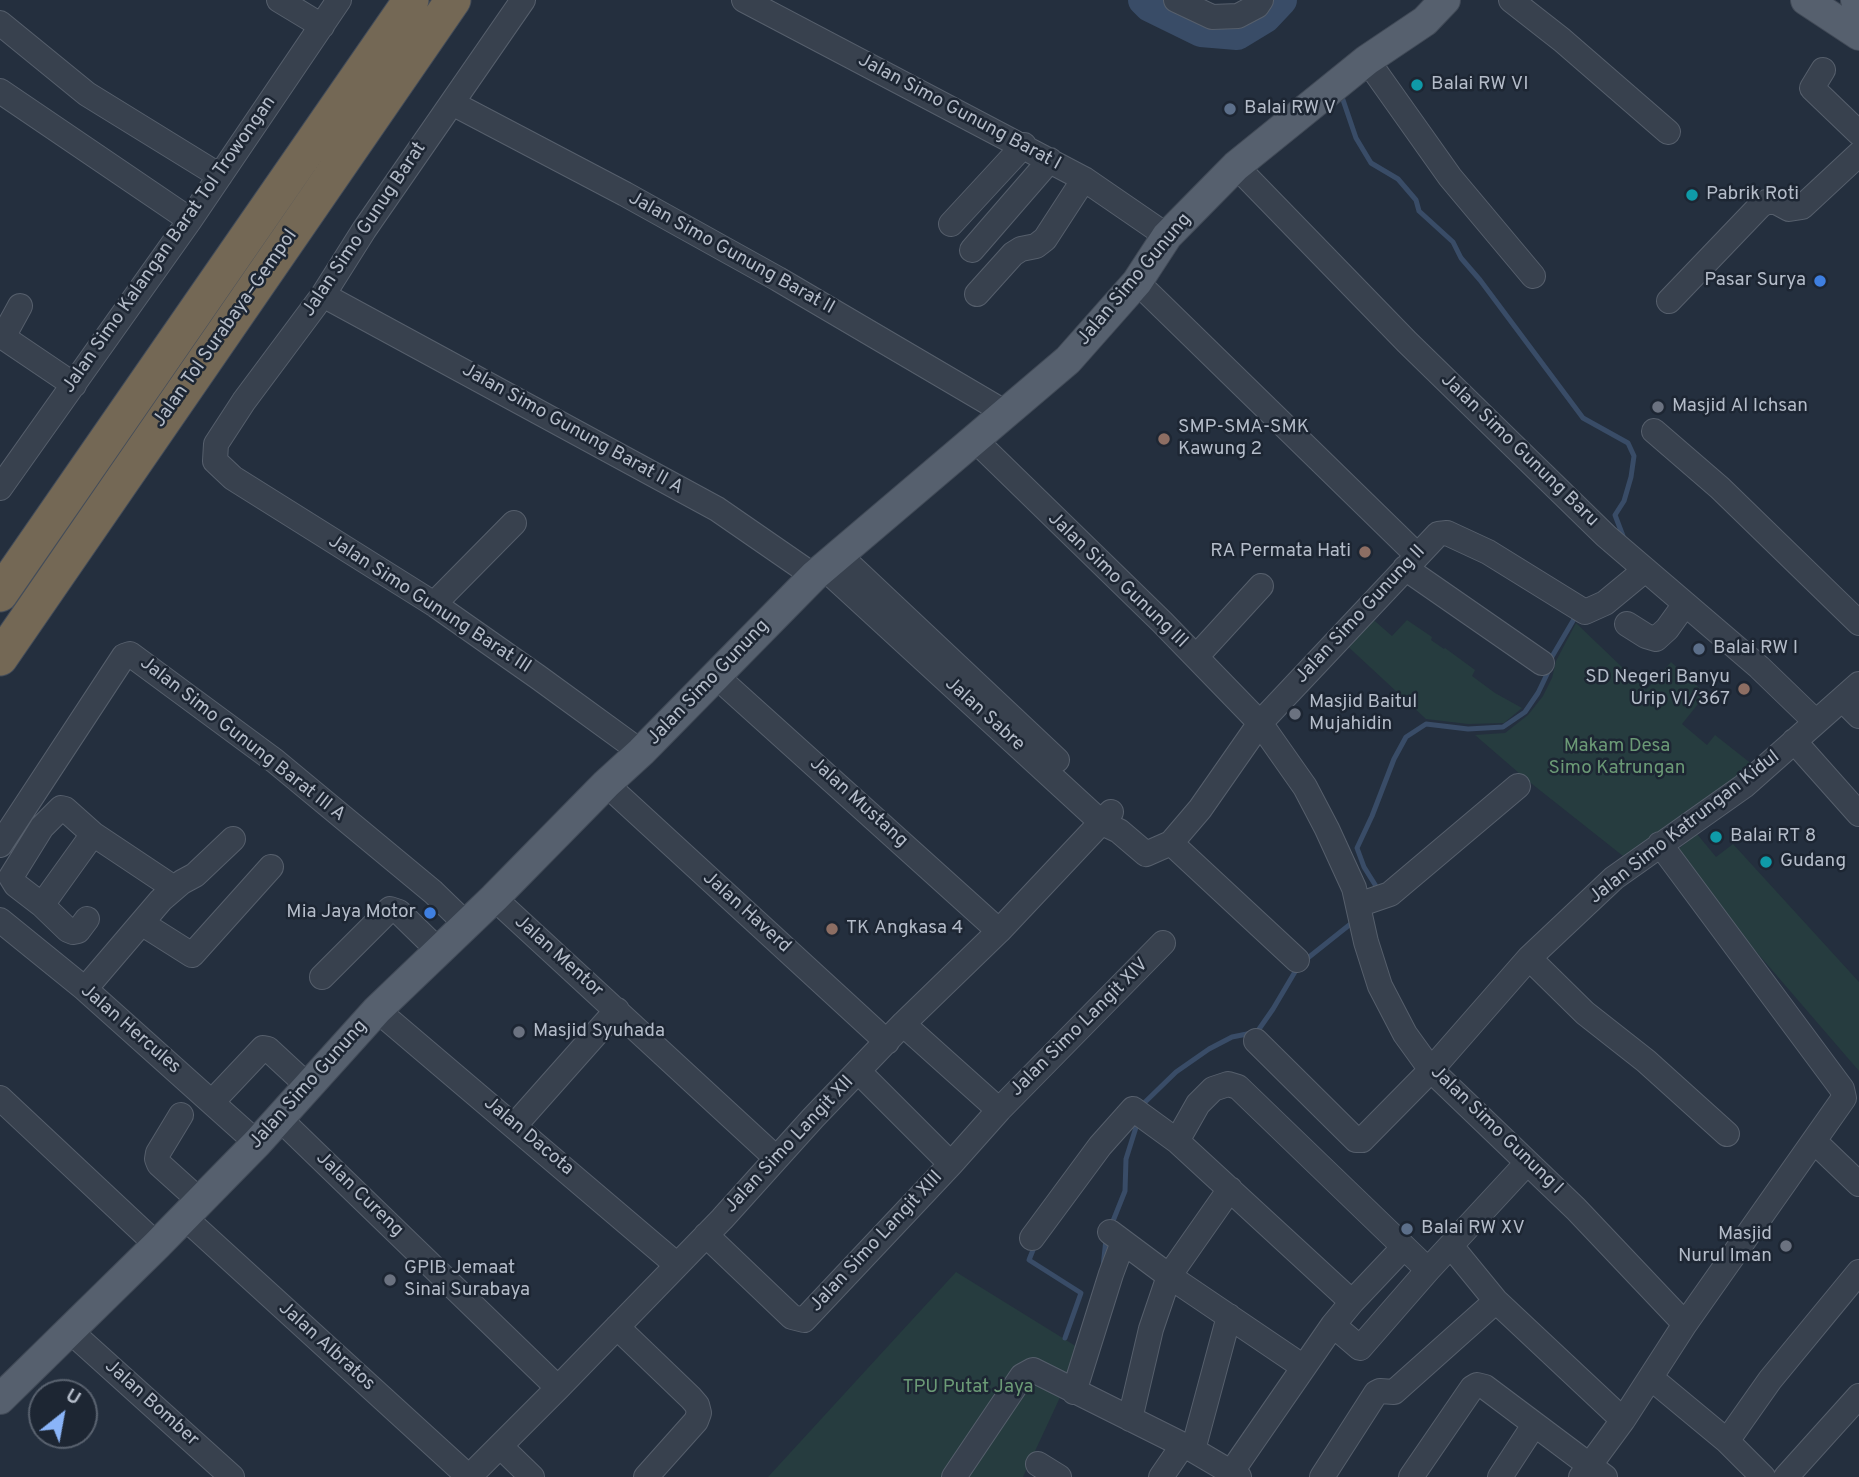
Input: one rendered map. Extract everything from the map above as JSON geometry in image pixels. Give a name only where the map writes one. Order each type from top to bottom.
[{"type":"highway","name":"Jalan Tol Surabaya–Gempol","points":[[0,594],[411,0]]},
{"type":"highway","name":"Jalan Tol Surabaya–Gempol","points":[[0,658],[453,0]]},
{"type":"main road","name":"Jalan Simo Gunung","points":[[0,1399],[257,1143],[377,1010],[641,752],[825,565],[1068,360],[1137,282],[1167,236],[1236,166],[1371,65],[1425,21],[1445,0]]},
{"type":"main road","points":[[1806,0],[1859,35]]},
{"type":"street","points":[[279,0],[321,26]]},
{"type":"street","name":"Jalan Simo Kalangan Barat Tol Trowongan","points":[[0,488],[190,220],[339,0]]},
{"type":"street","name":"Jalan Simo Gunug Barat","points":[[215,461],[216,444],[244,401],[324,295],[364,230],[523,0]]},
{"type":"street","name":"Jalan Simo Gunung Barat I","points":[[744,0],[1024,145],[1084,179],[1167,236]]},
{"type":"street","points":[[1176,0],[1212,17],[1238,16],[1257,6],[1261,0]]},
{"type":"street","points":[[1511,0],[1562,40],[1668,132]]},
{"type":"street","points":[[0,23],[88,94],[220,176]]},
{"type":"street","points":[[1371,65],[1450,177],[1533,276]]},
{"type":"street","points":[[1823,70],[1812,88],[1859,133]]},
{"type":"street","points":[[0,91],[190,220]]},
{"type":"street","name":"Jalan Simo Gunung Barat II","points":[[452,103],[625,194],[778,279],[1006,413]]},
{"type":"street","points":[[951,224],[1024,145]]},
{"type":"street","points":[[1669,301],[1759,206],[1766,202],[1776,202],[1789,209],[1801,207],[1859,154]]},
{"type":"street","points":[[972,250],[1050,160]]},
{"type":"street","name":"Jalan Simo Gunung Baru","points":[[1236,166],[1407,342],[1637,562],[1759,667],[1816,722]]},
{"type":"street","points":[[977,294],[1013,254],[1036,246],[1045,239],[1084,179]]},
{"type":"street","points":[[1137,282],[1411,561],[1542,663]]},
{"type":"street","name":"Jalan Simo Gunung Barat II A","points":[[324,295],[825,565]]},
{"type":"street","points":[[20,306],[1,336],[74,384]]},
{"type":"street","points":[[1654,431],[1720,488],[1859,623]]},
{"type":"street","name":"Jalan Simo Gunung III","points":[[974,439],[1260,723]]},
{"type":"street","name":"Jalan Simo Gunung Barat III","points":[[215,461],[233,478],[434,604],[641,752]]},
{"type":"street","points":[[434,604],[514,523]]},
{"type":"street","name":"Jalan Simo Gunung II","points":[[1171,843],[1200,809],[1260,723],[1438,534],[1447,533],[1488,552],[1582,610],[1605,603],[1637,562]]},
{"type":"street","name":"Jalan Sabre","points":[[825,565],[1143,853],[1149,854],[1171,843]]},
{"type":"street","points":[[1196,657],[1261,586]]},
{"type":"street","points":[[1627,624],[1656,639],[1685,604]]},
{"type":"street","name":"Jalan Simo Gunung Barat III A","points":[[0,845],[124,656],[130,654],[275,761],[433,892],[466,923]]},
{"type":"street","name":"Jalan Mustang","points":[[716,676],[999,931]]},
{"type":"street","name":"Jalan Simo Katrungan Kidul","points":[[1256,1041],[1358,1141],[1362,1140],[1431,1070],[1530,958],[1614,878],[1744,786],[1816,722],[1853,699]]},
{"type":"street","name":"Jalan Simo Gunung I","points":[[1260,723],[1305,787],[1367,907],[1366,942],[1380,986],[1405,1034],[1431,1070],[1576,1209],[1685,1324]]},
{"type":"street","points":[[1794,741],[1859,814]]},
{"type":"street","name":"Jalan Haverd","points":[[606,784],[895,1033]]},
{"type":"street","points":[[1367,907],[1430,861],[1518,786]]},
{"type":"street","points":[[87,919],[78,931],[73,932],[16,885],[11,877],[42,827],[61,808],[93,834],[174,888]]},
{"type":"street","name":"Jalan Simo Langit XII","points":[[469,1477],[706,1235],[895,1033],[1110,822]]},
{"type":"street","points":[[43,905],[93,834]]},
{"type":"street","points":[[85,989],[143,924],[160,900],[195,875],[233,839]]},
{"type":"street","points":[[1171,843],[1297,960]]},
{"type":"street","points":[[1410,1477],[1472,1388],[1477,1385],[1485,1388],[1534,1425],[1592,1472],[1685,1324],[1844,1098],[1842,1089],[1660,844]]},
{"type":"street","points":[[143,924],[190,955],[195,954],[271,867]]},
{"type":"street","name":"Jalan Mentor","points":[[494,898],[776,1158]]},
{"type":"street","points":[[322,978],[390,909],[398,912],[439,951]]},
{"type":"street","name":"Jalan Hercules","points":[[0,920],[85,989],[257,1143]]},
{"type":"street","name":"Jalan Simo Langit XIV","points":[[895,1033],[999,1110],[1163,943]]},
{"type":"street","points":[[1530,958],[1585,1013],[1646,1061],[1727,1134]]},
{"type":"street","name":"Jalan Dacota","points":[[377,1010],[677,1265]]},
{"type":"street","points":[[515,1125],[617,1010]]},
{"type":"street","points":[[212,1102],[263,1048],[268,1049],[309,1087]]},
{"type":"street","name":"Jalan Simo Langit XIII","points":[[706,1235],[792,1317],[804,1320],[951,1164],[858,1071]]},
{"type":"street","points":[[1177,1141],[1198,1104],[1213,1089],[1228,1084],[1238,1087],[1428,1270]]},
{"type":"street","points":[[0,1098],[157,1245]]},
{"type":"street","points":[[951,1164],[999,1110]]},
{"type":"street","points":[[1031,1238],[1100,1146],[1131,1111],[1140,1113],[1177,1141],[1352,1302]]},
{"type":"street","name":"Jalan Albratos","points":[[181,1115],[157,1159],[192,1209],[469,1477]]},
{"type":"street","name":"Jalan Cureng","points":[[280,1119],[558,1388]]},
{"type":"street","points":[[1814,1141],[1859,1184]]},
{"type":"street","points":[[1333,1325],[1360,1348],[1527,1163]]},
{"type":"street","points":[[1130,1419],[1151,1329],[1170,1276],[1230,1189]]},
{"type":"street","points":[[1074,1392],[1109,1279],[1117,1237],[1302,1366]]},
{"type":"street","points":[[954,1477],[1022,1376],[1033,1370],[1188,1447],[1233,1475],[1302,1366],[1352,1302],[1404,1247]]},
{"type":"street","points":[[1451,1247],[1496,1301],[1623,1420]]},
{"type":"street","points":[[1727,1441],[1770,1380],[1859,1272]]},
{"type":"street","points":[[1322,1477],[1376,1393],[1394,1392],[1496,1301]]},
{"type":"street","points":[[1161,1477],[1188,1447],[1228,1316]]},
{"type":"street","points":[[617,1327],[691,1398],[699,1413],[696,1421],[646,1477]]},
{"type":"street","name":"Jalan Bomber","points":[[69,1330],[232,1477]]},
{"type":"street","points":[[1651,1378],[1727,1441],[1763,1477]]},
{"type":"street","points":[[1786,1477],[1859,1396]]},
{"type":"street","points":[[1500,1477],[1534,1425]]},
{"type":"street","points":[[500,1446],[532,1477]]},
{"type":"green space","points":[[1368,615],[1392,636],[1407,620],[1475,670],[1472,676],[1522,708],[1504,723],[1468,724],[1426,719],[1342,641]]},
{"type":"green space","name":"Makam Desa Simo Katrungan","points":[[1576,623],[1646,690],[1671,662],[1706,694],[1682,724],[1707,745],[1715,735],[1753,765],[1623,856],[1475,735],[1505,733],[1528,715],[1543,696],[1552,678],[1556,661]]},
{"type":"green space","name":"Makam Desa Simo Katrungan","points":[[1697,834],[1716,857],[1733,844],[1859,982],[1859,1071],[1672,854]]},
{"type":"green space","name":"TPU Putat Jaya","points":[[956,1272],[1082,1350],[1023,1477],[768,1477]]},
{"type":"waterway","points":[[1144,0],[1150,6],[1201,31],[1237,34],[1265,17],[1281,0]]},
{"type":"waterway","points":[[1341,94],[1356,138],[1371,163],[1398,179],[1416,200],[1419,211],[1453,242],[1461,258],[1583,418],[1628,443],[1634,456],[1631,477],[1624,501],[1615,515],[1623,536]]},
{"type":"waterway","points":[[1550,660],[1577,614]]},
{"type":"waterway","points":[[1379,891],[1364,867],[1357,848],[1406,737],[1426,724],[1468,729],[1503,727],[1525,712],[1549,670]]},
{"type":"waterway","points":[[1142,1105],[1176,1072],[1209,1049],[1232,1037],[1257,1032],[1299,965],[1353,922]]},
{"type":"waterway","points":[[1111,1226],[1125,1191],[1126,1159],[1138,1121]]},
{"type":"waterway","points":[[1103,1267],[1106,1239]]},
{"type":"waterway","points":[[1035,1245],[1029,1260],[1081,1293],[1065,1338]]},
{"type":"place","name":"Balai RW VI","points":[[1417,85]]},
{"type":"place","name":"Balai RW V","points":[[1230,109]]},
{"type":"place","name":"Pabrik Roti","points":[[1692,195]]},
{"type":"place","name":"Pasar Surya","points":[[1820,281]]},
{"type":"place","name":"Masjid Al Ichsan","points":[[1658,407]]},
{"type":"place","name":"SMP-SMA-SMK Kawung 2","points":[[1164,439]]},
{"type":"place","name":"RA Permata Hati","points":[[1365,552]]},
{"type":"place","name":"Balai RW I","points":[[1699,649]]},
{"type":"place","name":"SD Negeri Banyu Urip VI/367","points":[[1744,689]]},
{"type":"place","name":"Masjid Baitul Mujahidin","points":[[1295,714]]},
{"type":"place","name":"Balai RT 8","points":[[1716,837]]},
{"type":"place","name":"Gudang","points":[[1766,862]]},
{"type":"place","name":"Mia Jaya Motor","points":[[430,913]]},
{"type":"place","name":"TK Angkasa 4","points":[[832,929]]},
{"type":"place","name":"Masjid Syuhada","points":[[519,1032]]},
{"type":"place","name":"Balai RW XV","points":[[1407,1229]]},
{"type":"place","name":"Masjid Nurul Iman","points":[[1786,1246]]},
{"type":"place","name":"GPIB Jemaat Sinai Surabaya","points":[[390,1280]]}]
